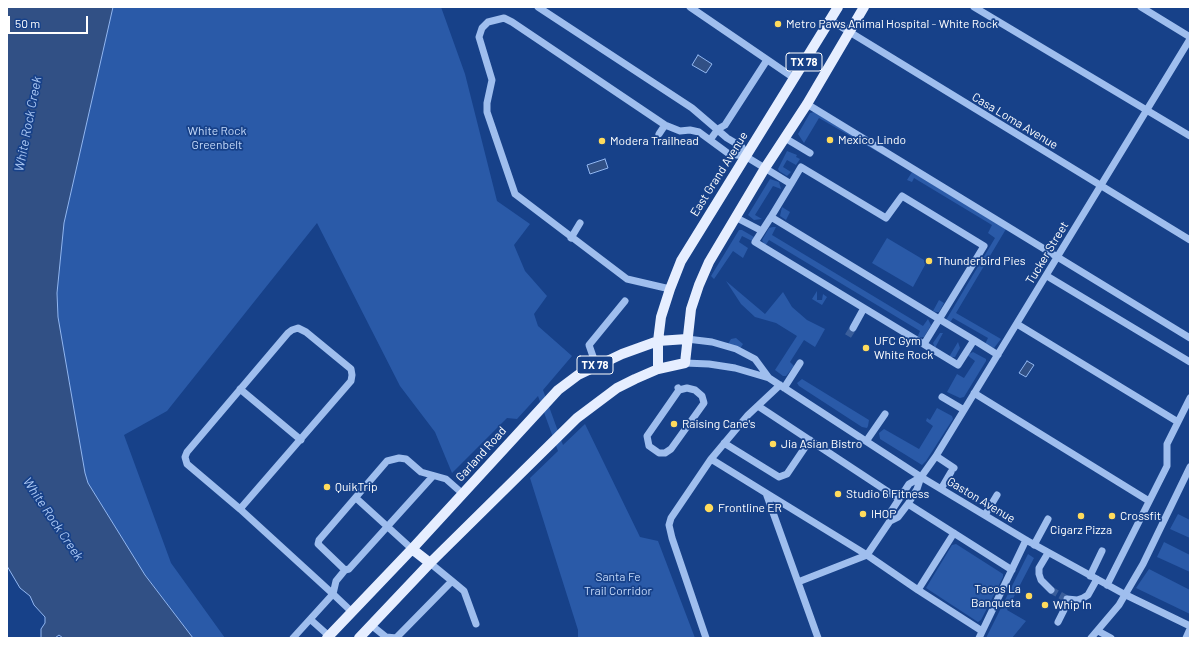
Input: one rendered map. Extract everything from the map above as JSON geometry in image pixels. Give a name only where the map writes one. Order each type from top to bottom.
[{"type":"main road","name":"East Grand Avenue","points":[[658,369],[658,341],[662,317],[670,289],[686,252],[838,7]]},
{"type":"main road","name":"TX 78","points":[[359,638],[430,563],[577,418],[617,388],[658,369],[685,363],[691,309],[698,285],[735,217],[765,168],[808,104],[864,7]]},
{"type":"main road","name":"Garland Road","points":[[328,637],[412,550],[558,390],[578,375],[596,365],[658,341],[687,339]]},
{"type":"main road","points":[[412,550],[430,563]]},
{"type":"street","points":[[538,7],[692,108],[727,138],[742,147],[745,156]]},
{"type":"street","points":[[690,7],[794,78]]},
{"type":"street","points":[[974,7],[1190,136]]},
{"type":"street","points":[[1141,7],[1190,38]]},
{"type":"street","points":[[670,289],[626,279],[515,194],[487,112],[487,103],[492,80],[479,37],[482,28],[488,22],[496,18],[504,18],[512,22],[665,125],[680,131],[690,130],[699,132],[730,154],[745,156],[791,184]]},
{"type":"street","name":"Casa Loma Avenue","points":[[830,20],[1190,240]]},
{"type":"street","name":"Tucker Street","points":[[921,477],[936,456],[1047,276],[1190,38]]},
{"type":"street","points":[[710,140],[718,129],[725,125],[767,60]]},
{"type":"street","points":[[808,104],[1190,338]]},
{"type":"street","points":[[659,134],[665,125]]},
{"type":"street","points":[[785,138],[810,153]]},
{"type":"street","points":[[924,344],[984,246],[902,196],[886,218],[801,167],[755,242],[958,365],[974,340]]},
{"type":"street","points":[[735,217],[762,231]]},
{"type":"street","points":[[771,217],[998,355]]},
{"type":"street","points":[[571,238],[580,224]]},
{"type":"street","points":[[1047,276],[1190,362]]},
{"type":"street","points":[[596,365],[589,345],[625,301]]},
{"type":"street","points":[[853,328],[864,308]]},
{"type":"street","points":[[1017,324],[1178,422]]},
{"type":"street","points":[[240,509],[352,381],[351,369],[306,332],[295,328],[288,333],[240,389],[187,452],[185,457],[187,464],[240,509],[352,612]]},
{"type":"street","name":"Gaston Avenue","points":[[687,339],[712,342],[736,349],[755,359],[769,378]]},
{"type":"street","name":"Gaston Avenue","points":[[685,363],[709,364],[735,368],[769,378],[867,440],[921,477],[1034,545],[1124,594],[1190,626]]},
{"type":"street","points":[[706,638],[669,525],[674,511],[711,458],[758,406],[782,386],[800,363]]},
{"type":"street","points":[[687,388],[695,390],[702,396],[704,403],[671,449],[664,453],[659,453],[649,446],[647,436],[679,389],[687,388]]},
{"type":"street","points":[[240,389],[301,440]]},
{"type":"street","points":[[974,393],[1149,501]]},
{"type":"street","points":[[942,397],[964,410]]},
{"type":"street","points":[[1107,584],[1167,466],[1167,444],[1190,398]]},
{"type":"street","points":[[758,406],[899,499]]},
{"type":"street","points":[[867,440],[885,414]]},
{"type":"street","points":[[724,443],[779,477],[787,474],[810,440]]},
{"type":"street","points":[[936,456],[953,470],[941,489]]},
{"type":"street","points":[[711,458],[867,555],[982,631]]},
{"type":"street","points":[[344,570],[318,544],[319,540],[387,461],[393,459],[406,459],[421,472],[446,479],[463,494]]},
{"type":"street","points":[[1091,638],[1112,615],[1143,564],[1190,467]]},
{"type":"street","points":[[294,638],[333,594],[336,580],[344,570],[349,569],[433,476]]},
{"type":"street","points":[[890,521],[890,513],[909,484],[921,477]]},
{"type":"street","points":[[798,582],[867,555],[890,521],[898,517],[908,504],[917,489],[921,477]]},
{"type":"street","points":[[766,493],[818,638]]},
{"type":"street","points":[[985,515],[997,495]]},
{"type":"street","points":[[356,498],[412,550]]},
{"type":"street","points":[[908,504],[1012,570]]},
{"type":"street","points":[[1034,545],[1048,519]]},
{"type":"street","points":[[918,590],[954,533]]},
{"type":"street","points":[[979,638],[1026,540]]},
{"type":"street","points":[[1058,622],[1068,599],[1077,600],[1088,595],[1102,551]]},
{"type":"street","points":[[1048,553],[1039,568],[1039,574],[1041,580],[1051,590]]},
{"type":"street","points":[[430,563],[464,591],[476,624]]},
{"type":"street","points":[[371,625],[385,637],[397,638],[452,581]]},
{"type":"street","points":[[311,620],[328,637]]},
{"type":"street","points":[[1186,638],[1190,629]]},
{"type":"street","points":[[1098,631],[1111,638]]},
{"type":"green space","name":"White Rock Greenbelt","points":[[113,7],[441,7],[465,74],[497,201],[530,224],[514,245],[525,271],[547,296],[534,314],[538,326],[572,356],[543,390],[563,445],[585,424],[640,537],[658,541],[695,638],[578,638],[578,630],[530,478],[558,451],[538,396],[517,419],[507,418],[452,473],[435,432],[400,386],[317,223],[167,411],[124,435],[171,563],[225,638],[193,638],[141,569],[88,483],[58,317],[57,293],[64,223]]},
{"type":"green space","points":[[814,112],[904,167],[819,118],[804,143],[798,134],[810,113]]},
{"type":"green space","points":[[787,151],[797,155],[796,157],[800,159],[796,165],[787,160],[783,167],[791,172],[787,176],[778,169]]},
{"type":"green space","points":[[912,172],[1006,229],[956,313],[1001,339],[994,348],[985,344],[988,338],[953,318],[949,324],[946,320],[995,238],[988,233],[992,225],[914,178],[912,182],[907,180]]},
{"type":"green space","points":[[770,179],[779,182],[781,189],[773,186],[755,215],[762,219],[754,220],[748,215]]},
{"type":"green space","points":[[782,207],[790,212],[786,220],[780,216]]},
{"type":"green space","points":[[776,227],[772,235],[923,326],[928,319],[931,325],[924,337],[917,338],[920,331],[769,240],[765,246],[762,240],[769,228]]},
{"type":"green space","points":[[739,230],[742,230],[754,237],[752,241],[742,236],[739,242],[748,248],[743,258],[733,251],[714,279],[711,276]]},
{"type":"green space","points":[[887,238],[924,260],[925,265],[913,287],[872,263]]},
{"type":"green space","points":[[726,281],[765,314],[783,292],[792,307],[807,320],[825,329],[815,347],[804,340],[790,362],[794,366],[786,376],[783,376],[775,370],[797,336],[776,323],[755,317],[741,304]]},
{"type":"green space","points":[[817,291],[817,300],[822,300],[823,294],[827,297],[822,305],[812,299]]},
{"type":"green space","points":[[939,300],[944,303],[939,312],[933,311]]},
{"type":"green space","points":[[940,333],[943,333],[935,348],[933,343]]},
{"type":"green space","points":[[736,338],[743,344],[740,349],[728,344],[731,339]]},
{"type":"green space","points":[[958,342],[960,348],[955,357],[949,357]]},
{"type":"green space","points":[[973,352],[986,359],[986,361],[964,397],[960,398],[947,392],[957,374],[964,378],[975,361],[967,355]]},
{"type":"green space","points":[[802,379],[869,420],[867,428],[862,427],[799,386],[797,383]]},
{"type":"green space","points":[[937,408],[952,416],[953,419],[922,465],[880,439],[879,433],[884,429],[919,449],[933,426],[926,421],[927,418],[930,420]]},
{"type":"green space","points":[[1178,514],[1190,520],[1190,538],[1170,529]]},
{"type":"green space","points":[[1164,542],[1190,555],[1190,572],[1157,557]]},
{"type":"green space","points":[[956,544],[1003,574],[1003,577],[981,620],[978,622],[926,588],[952,545]]},
{"type":"green space","points":[[1028,554],[1034,558],[1007,610],[1026,621],[1012,638],[986,638]]},
{"type":"green space","points":[[1149,569],[1190,590],[1190,614],[1136,588]]},
{"type":"water","name":"White Rock Creek","points":[[7,7],[113,7],[64,223],[57,293],[58,317],[88,483],[145,575],[193,638],[63,638],[59,635],[55,638],[41,638],[41,629],[45,623],[45,617],[34,605],[30,596],[20,588],[7,566]]},
{"type":"water","points":[[698,55],[712,64],[706,73],[692,65]]},
{"type":"water","points":[[605,159],[608,168],[590,174],[587,165]]},
{"type":"water","points":[[1027,361],[1034,365],[1026,377],[1019,373]]},
{"type":"tunnel","points":[[848,336],[853,328]]},
{"type":"tunnel","points":[[1051,590],[1067,599]]},
{"type":"place","name":"Metro Paws Animal Hospital - White Rock","points":[[778,24]]},
{"type":"place","name":"Mexico Lindo","points":[[830,140]]},
{"type":"place","name":"Modera Trailhead","points":[[602,141]]},
{"type":"place","name":"Thunderbird Pies","points":[[929,261]]},
{"type":"place","name":"UFC Gym White Rock","points":[[866,348]]},
{"type":"place","name":"Raising Cane's","points":[[674,424]]},
{"type":"place","name":"Jia Asian Bistro","points":[[773,444]]},
{"type":"place","name":"QuikTrip","points":[[327,487]]},
{"type":"place","name":"Studio 6 Fitness","points":[[838,494]]},
{"type":"place","name":"Frontline ER","points":[[709,508]]},
{"type":"place","name":"IHOP","points":[[863,514]]},
{"type":"place","name":"Cigarz Pizza","points":[[1081,516]]},
{"type":"place","name":"Crossfit","points":[[1112,516]]},
{"type":"place","name":"Tacos La Banqueta","points":[[1029,596]]},
{"type":"place","name":"Whip In","points":[[1045,605]]},
{"type":"park label","name":"Santa Fe Trail Corridor","points":[[618,584]]}]
